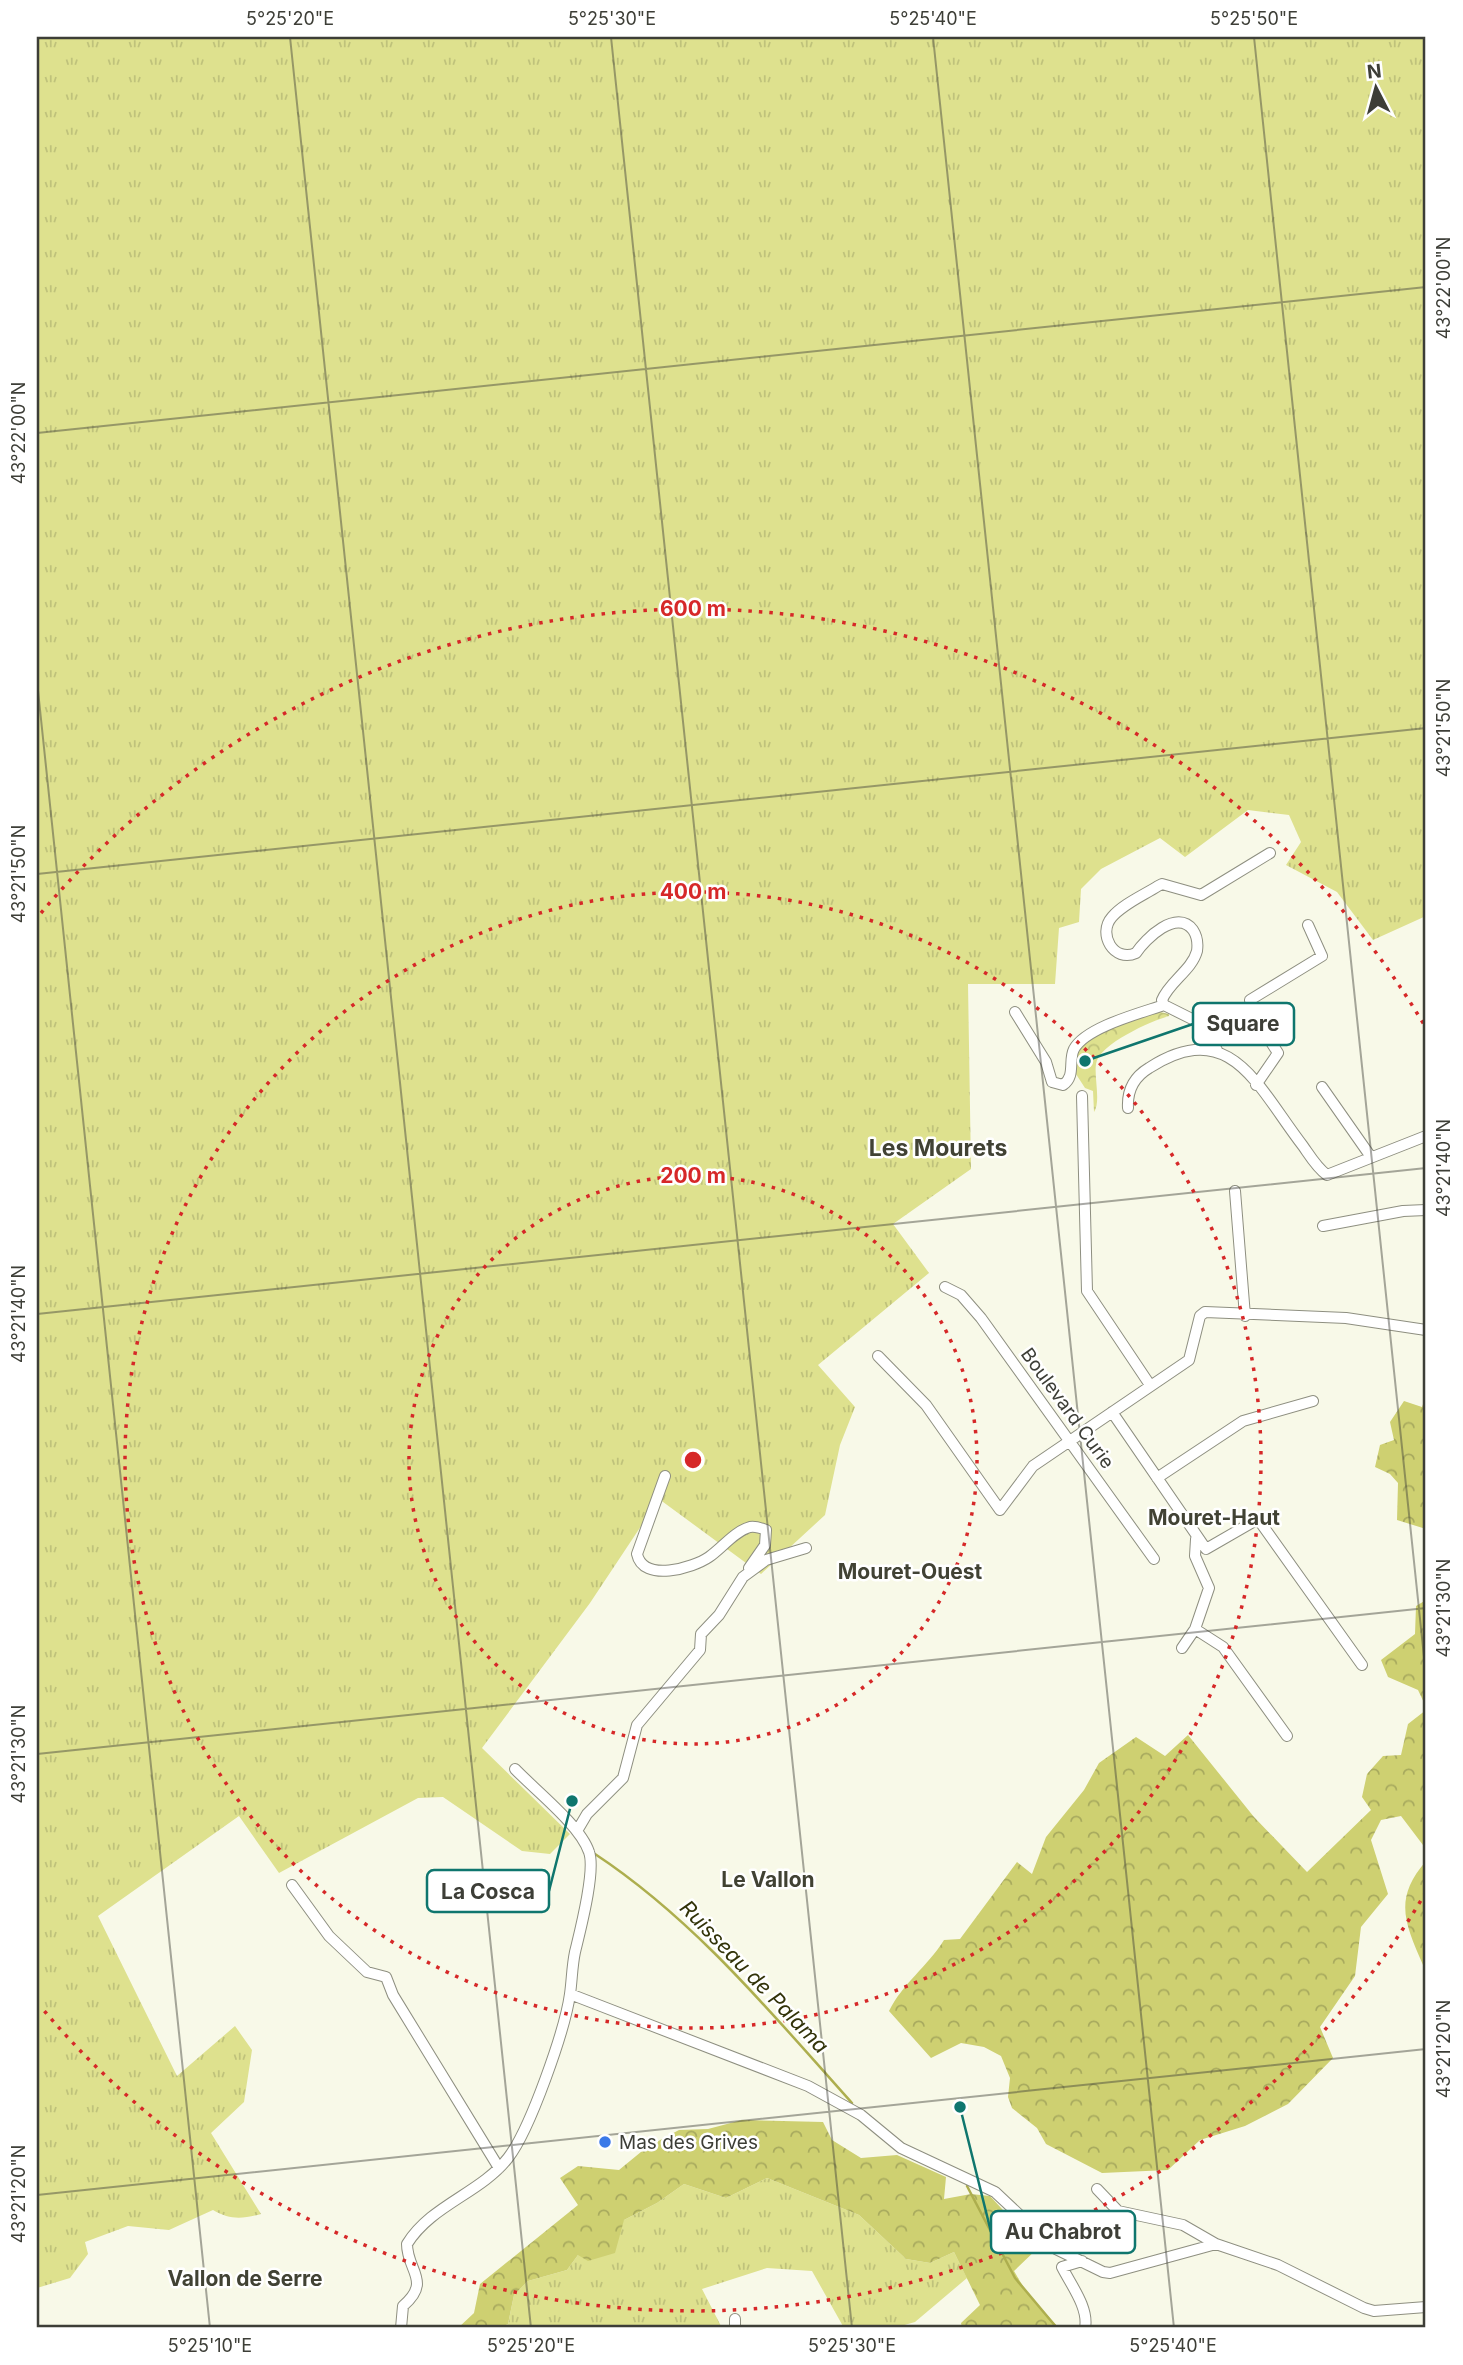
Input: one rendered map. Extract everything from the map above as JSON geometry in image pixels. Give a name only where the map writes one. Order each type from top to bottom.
[{"type":"street","points":[[1164,1005],[1164,994],[1196,955],[1197,942],[1194,932],[1183,924],[1171,923],[1148,936],[1136,953],[1125,955],[1118,953],[1108,943],[1107,928],[1111,918],[1163,884],[1196,895],[1207,894],[1270,853]]},
{"type":"street","points":[[1256,1085],[1278,1053],[1253,1014],[1250,1000],[1322,957],[1308,925]]},
{"type":"street","points":[[1015,1012],[1046,1062],[1052,1082],[1063,1085],[1071,1074],[1072,1053],[1084,1037],[1164,1005],[1196,1021],[1217,1049],[1245,1071],[1323,1172],[1334,1174],[1426,1136]]},
{"type":"street","points":[[1128,1108],[1131,1086],[1145,1070],[1172,1054],[1200,1047],[1217,1049]]},
{"type":"street","points":[[1322,1087],[1371,1157]]},
{"type":"street","points":[[1082,1096],[1087,1291],[1150,1385]]},
{"type":"street","points":[[1235,1191],[1245,1316]]},
{"type":"street","points":[[1323,1226],[1403,1210],[1426,1210]]},
{"type":"street","name":"Boulevard Curie","points":[[945,1287],[961,1295],[981,1318],[1154,1559]]},
{"type":"street","points":[[878,1356],[926,1405],[1000,1510],[1033,1466],[1189,1360],[1200,1316],[1205,1312],[1245,1316],[1346,1318],[1426,1330]]},
{"type":"street","points":[[1157,1478],[1243,1421],[1313,1402]]},
{"type":"street","points":[[1112,1412],[1196,1539],[1206,1549],[1258,1520],[1362,1665]]},
{"type":"street","points":[[577,1831],[587,1814],[622,1778],[637,1725],[700,1650],[701,1634],[719,1615],[765,1545],[766,1530],[749,1528],[707,1559],[690,1566],[657,1571],[646,1569],[637,1554],[665,1476]]},
{"type":"street","points":[[1182,1648],[1195,1629],[1209,1588],[1195,1556],[1196,1539]]},
{"type":"street","points":[[743,1577],[766,1560],[806,1548]]},
{"type":"street","points":[[1195,1629],[1223,1647],[1287,1736]]},
{"type":"street","points":[[401,2328],[403,2306],[413,2298],[418,2283],[407,2244],[427,2219],[499,2168],[514,2148],[554,2052],[570,1994],[590,1856],[577,1831],[515,1769]]},
{"type":"street","points":[[292,1885],[328,1936],[367,1972],[386,1978],[393,1995],[499,2168]]},
{"type":"street","points":[[570,1994],[808,2085],[861,2115],[901,2148],[995,2192],[1056,2249],[1110,2273],[1216,2244]]},
{"type":"street","points":[[1097,2189],[1118,2211],[1184,2225],[1216,2244],[1278,2265],[1364,2308],[1374,2311],[1426,2307]]},
{"type":"street","points":[[1083,2261],[1062,2267],[1076,2292],[1086,2320],[1085,2328]]},
{"type":"green space","points":[[37,37],[1426,37],[1426,916],[1373,940],[1337,892],[1286,865],[1301,842],[1289,815],[1248,810],[1185,857],[1160,838],[1101,869],[1081,889],[1079,922],[1059,928],[1055,984],[968,984],[971,1169],[893,1224],[929,1273],[818,1365],[855,1407],[840,1445],[825,1515],[761,1574],[659,1499],[590,1603],[482,1748],[570,1834],[550,1854],[522,1851],[443,1797],[418,1798],[279,1873],[239,1816],[98,1916],[177,2076],[235,2026],[252,2050],[244,2102],[211,2133],[261,2214],[236,2218],[213,2210],[169,2230],[128,2226],[85,2242],[88,2254],[70,2278],[37,2288]]},
{"type":"green space","points":[[1156,1011],[1169,1016],[1127,1034],[1099,1056],[1096,1064],[1097,1102],[1094,1112],[1093,1091],[1085,1088],[1074,1071],[1078,1049],[1093,1035]]},
{"type":"green space","points":[[1426,1395],[1426,1529],[1397,1520],[1398,1483],[1390,1474],[1375,1467],[1380,1445],[1394,1440],[1390,1422],[1404,1401],[1422,1407]]},
{"type":"green space","points":[[1426,1600],[1426,1707],[1418,1690],[1388,1677],[1381,1660],[1415,1634],[1416,1606]]},
{"type":"green space","points":[[1426,1710],[1426,1849],[1401,1816],[1381,1820],[1371,1840],[1388,1894],[1361,1927],[1355,1976],[1320,2027],[1333,2058],[1288,2104],[1245,2126],[1200,2140],[1168,2170],[1102,2173],[1046,2144],[1037,2128],[1012,2108],[1008,2097],[1010,2078],[1001,2056],[984,2047],[961,2043],[931,2058],[889,2011],[901,1992],[944,1940],[960,1939],[1017,1862],[1032,1874],[1046,1837],[1084,1790],[1099,1763],[1136,1737],[1165,1756],[1188,1735],[1254,1817],[1307,1872],[1371,1810],[1362,1797],[1367,1774],[1383,1756],[1401,1755],[1408,1724]]},
{"type":"green space","points":[[1426,1861],[1426,1961],[1423,1965],[1405,1912],[1409,1887]]},
{"type":"green space","points":[[742,2120],[823,2122],[832,2140],[861,2158],[897,2155],[946,2177],[944,2199],[971,2194],[990,2196],[1038,2248],[1014,2271],[1027,2293],[1059,2328],[962,2328],[961,2323],[980,2305],[954,2252],[930,2263],[906,2259],[859,2215],[767,2178],[726,2198],[684,2184],[657,2203],[624,2220],[615,2253],[588,2261],[578,2255],[567,2270],[528,2281],[514,2295],[508,2324],[500,2328],[458,2328],[474,2313],[480,2284],[578,2205],[560,2178],[578,2166],[619,2170],[647,2147],[679,2130],[708,2129]]},
{"type":"green space","points":[[767,2178],[859,2215],[906,2259],[930,2263],[954,2252],[967,2278],[915,2322],[894,2328],[844,2328],[812,2271],[767,2268],[702,2289],[722,2328],[500,2328],[508,2324],[514,2295],[528,2281],[567,2270],[578,2255],[624,2220],[657,2203],[684,2184],[726,2198]]},
{"type":"waterway","name":"Ruisseau de Palama","points":[[595,1854],[666,1908],[699,1938],[852,2103]]},
{"type":"waterway","name":"Ruisseau de Palama","points":[[967,2186],[1015,2278],[1057,2328]]},
{"type":"place","name":"Square","points":[[1085,1061]]},
{"type":"place","name":"La Cosca","points":[[572,1801]]},
{"type":"place","name":"Au Chabrot","points":[[960,2107]]},
{"type":"place","name":"Mas des Grives","points":[[605,2142]]},
{"type":"district","name":"Les Mourets","points":[[938,1148]]},
{"type":"district","name":"Mouret-Haut","points":[[1214,1518]]},
{"type":"district","name":"Mouret-Ouest","points":[[910,1572]]},
{"type":"district","name":"Le Vallon","points":[[768,1880]]},
{"type":"district","name":"Vallon de Serre","points":[[245,2279]]}]
